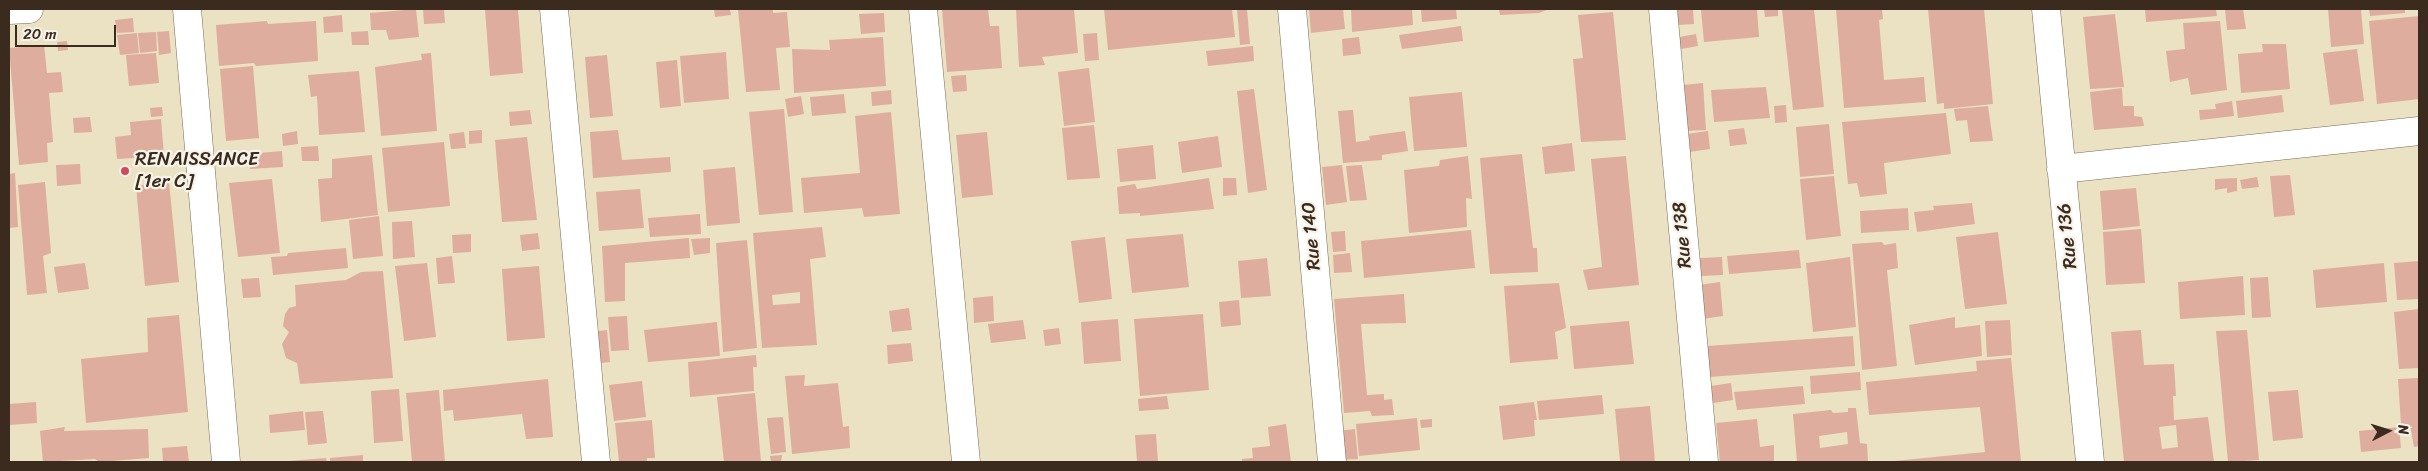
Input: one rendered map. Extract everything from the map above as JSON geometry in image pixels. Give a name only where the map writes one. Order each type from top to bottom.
[{"type":"street","points":[[9,10],[29,9]]},
{"type":"street","points":[[187,9],[226,462]]},
{"type":"street","points":[[554,9],[596,462]]},
{"type":"street","points":[[923,9],[966,462]]},
{"type":"street","name":"Rue 140","points":[[1292,9],[1332,462]]},
{"type":"street","name":"Rue 138","points":[[1663,9],[1704,462]]},
{"type":"street","name":"Rue 136","points":[[2046,9],[2090,462]]},
{"type":"street","points":[[2061,169],[2419,131]]},
{"type":"building","points":[[416,9],[419,37],[389,40],[386,30],[371,30],[370,13]]},
{"type":"building","points":[[423,9],[444,9],[445,23],[424,24]]},
{"type":"building","points":[[485,9],[518,9],[523,73],[490,76]]},
{"type":"building","points":[[714,9],[730,9],[731,15],[715,17]]},
{"type":"building","points":[[738,9],[773,9],[773,13],[787,12],[790,47],[776,48],[780,90],[746,92]]},
{"type":"building","points":[[942,9],[988,9],[990,26],[999,26],[1002,68],[947,72]]},
{"type":"building","points":[[1016,9],[1074,9],[1078,53],[1042,57],[1045,65],[1019,67]]},
{"type":"building","points":[[1104,9],[1232,9],[1235,37],[1108,50]]},
{"type":"building","points":[[1237,9],[1247,9],[1250,44],[1240,45]]},
{"type":"building","points":[[1309,9],[1343,9],[1345,29],[1311,33]]},
{"type":"building","points":[[1351,9],[1412,9],[1413,25],[1352,32]]},
{"type":"building","points":[[1421,9],[1456,9],[1457,19],[1422,22]]},
{"type":"building","points":[[1499,9],[1549,9],[1539,13],[1500,15]]},
{"type":"building","points":[[1676,9],[1693,9],[1694,24],[1678,25]]},
{"type":"building","points":[[1757,9],[1759,37],[1704,42],[1701,10]]},
{"type":"building","points":[[1764,9],[1778,9],[1778,16],[1765,17]]},
{"type":"building","points":[[1782,9],[1814,9],[1824,107],[1793,110]]},
{"type":"building","points":[[1836,9],[1882,9],[1883,19],[1879,20],[1884,80],[1924,77],[1926,102],[1844,108]]},
{"type":"building","points":[[1928,9],[1984,9],[1993,104],[1944,109],[1944,103],[1937,104]]},
{"type":"building","points":[[2145,9],[2216,9],[2217,16],[2146,22]]},
{"type":"building","points":[[2225,9],[2243,9],[2246,29],[2227,30]]},
{"type":"building","points":[[2328,9],[2361,9],[2364,44],[2331,47]]},
{"type":"building","points":[[2369,9],[2405,9],[2405,13],[2370,16]]},
{"type":"building","points":[[1613,12],[1626,140],[1581,142],[1573,59],[1583,58],[1578,15]]},
{"type":"building","points":[[884,13],[885,32],[861,34],[859,14]]},
{"type":"building","points":[[2115,14],[2124,87],[2090,89],[2083,17]]},
{"type":"building","points":[[342,15],[343,32],[324,33],[323,17]]},
{"type":"building","points":[[2419,16],[2419,99],[2377,104],[2369,21]]},
{"type":"building","points":[[133,18],[134,32],[117,33],[115,20]]},
{"type":"building","points":[[267,21],[268,24],[316,21],[318,61],[256,66],[254,63],[219,66],[216,25]]},
{"type":"building","points":[[2220,21],[2227,90],[2191,95],[2188,78],[2170,82],[2166,51],[2185,49],[2183,23]]},
{"type":"building","points":[[1461,26],[1463,41],[1402,49],[1399,35]]},
{"type":"building","points":[[169,31],[171,53],[159,55],[157,32]]},
{"type":"building","points":[[368,31],[369,45],[352,45],[351,32]]},
{"type":"building","points":[[156,32],[157,51],[140,53],[138,33]]},
{"type":"building","points":[[137,33],[139,53],[120,55],[117,35]]},
{"type":"building","points":[[1097,33],[1099,60],[1085,61],[1083,34]]},
{"type":"building","points":[[1696,34],[1698,46],[1681,49],[1679,37]]},
{"type":"building","points":[[883,37],[886,86],[794,93],[792,49],[830,50],[829,40]]},
{"type":"building","points":[[1359,37],[1361,54],[1343,56],[1342,39]]},
{"type":"building","points":[[67,41],[68,50],[58,51],[57,42]]},
{"type":"building","points":[[2262,44],[2286,44],[2290,89],[2241,93],[2238,54],[2263,52]]},
{"type":"building","points":[[44,45],[47,73],[61,72],[63,92],[49,93],[53,142],[47,143],[48,162],[19,165],[9,48]]},
{"type":"building","points":[[1253,46],[1254,61],[1208,66],[1206,51]]},
{"type":"building","points":[[2357,49],[2364,101],[2330,105],[2323,53]]},
{"type":"building","points":[[726,52],[729,99],[684,103],[680,56]]},
{"type":"building","points":[[156,53],[159,83],[129,86],[126,55]]},
{"type":"building","points":[[431,53],[437,131],[381,136],[375,67],[422,60],[421,54]]},
{"type":"building","points":[[607,55],[613,116],[590,118],[585,57]]},
{"type":"building","points":[[677,60],[681,106],[660,108],[656,62]]},
{"type":"building","points":[[253,66],[259,138],[226,141],[220,69]]},
{"type":"building","points":[[1089,68],[1095,122],[1064,126],[1058,72]]},
{"type":"building","points":[[359,71],[365,132],[319,135],[317,96],[311,97],[308,75]]},
{"type":"building","points":[[966,75],[967,91],[953,92],[951,76]]},
{"type":"building","points":[[1703,83],[1706,130],[1686,131],[1683,85]]},
{"type":"building","points":[[1766,87],[1770,118],[1714,122],[1711,90]]},
{"type":"building","points":[[2122,88],[2123,106],[2134,106],[2134,116],[2142,117],[2144,126],[2094,130],[2090,92]]},
{"type":"building","points":[[1254,89],[1267,190],[1248,193],[1237,91]]},
{"type":"building","points":[[891,90],[892,104],[872,106],[871,92]]},
{"type":"building","points":[[1462,92],[1467,147],[1414,151],[1409,97]]},
{"type":"building","points":[[844,94],[846,113],[812,116],[810,97]]},
{"type":"building","points":[[2282,95],[2284,112],[2238,118],[2236,101]]},
{"type":"building","points":[[801,96],[804,114],[788,117],[785,99]]},
{"type":"building","points":[[2232,101],[2234,116],[2200,120],[2199,110],[2216,109],[2215,104]]},
{"type":"building","points":[[1786,105],[1787,122],[1775,123],[1774,106]]},
{"type":"building","points":[[1988,106],[1993,141],[1970,142],[1967,120],[1956,121],[1954,109]]},
{"type":"building","points":[[162,107],[163,116],[151,117],[150,108]]},
{"type":"building","points":[[784,109],[793,212],[759,215],[749,112]]},
{"type":"building","points":[[530,110],[532,124],[510,126],[509,112]]},
{"type":"building","points":[[1353,110],[1356,142],[1370,140],[1369,136],[1405,131],[1408,151],[1382,155],[1382,160],[1343,163],[1338,111]]},
{"type":"building","points":[[891,112],[900,214],[864,217],[862,208],[804,213],[801,178],[860,173],[855,116]]},
{"type":"building","points":[[1946,113],[1951,154],[1884,163],[1887,194],[1860,197],[1857,183],[1848,184],[1842,122]]},
{"type":"building","points":[[90,117],[92,132],[74,133],[73,118]]},
{"type":"building","points":[[161,119],[164,156],[117,159],[115,137],[131,135],[130,122]]},
{"type":"building","points":[[1829,124],[1834,174],[1800,177],[1796,127]]},
{"type":"building","points":[[1094,125],[1100,178],[1067,180],[1062,128]]},
{"type":"building","points":[[1744,128],[1747,144],[1730,146],[1728,130]]},
{"type":"building","points":[[482,130],[482,143],[469,144],[469,131]]},
{"type":"building","points":[[618,130],[622,160],[670,157],[671,172],[593,178],[590,132]]},
{"type":"building","points":[[297,131],[298,144],[283,146],[282,134]]},
{"type":"building","points":[[1708,131],[1710,149],[1689,152],[1686,134]]},
{"type":"building","points":[[464,132],[466,148],[451,149],[449,134]]},
{"type":"building","points":[[987,132],[993,195],[962,198],[956,135]]},
{"type":"building","points":[[1218,136],[1222,167],[1182,173],[1178,142]]},
{"type":"building","points":[[527,137],[537,220],[502,222],[495,140]]},
{"type":"building","points":[[444,142],[450,206],[388,212],[382,148]]},
{"type":"building","points":[[1572,143],[1575,171],[1545,174],[1542,147]]},
{"type":"building","points":[[1153,145],[1156,179],[1120,182],[1117,149]]},
{"type":"building","points":[[318,146],[319,161],[302,161],[301,147]]},
{"type":"building","points":[[282,151],[283,167],[250,169],[248,154]]},
{"type":"building","points":[[1522,154],[1533,248],[1537,248],[1538,272],[1490,274],[1480,158]]},
{"type":"building","points":[[372,155],[378,215],[321,222],[318,179],[332,178],[332,159]]},
{"type":"building","points":[[1468,156],[1472,199],[1466,198],[1467,227],[1409,233],[1404,170],[1439,166],[1440,160]]},
{"type":"building","points":[[1626,156],[1639,285],[1588,290],[1583,270],[1602,267],[1591,159]]},
{"type":"building","points":[[80,164],[81,184],[57,186],[56,165]]},
{"type":"building","points":[[1342,165],[1347,202],[1326,205],[1322,167]]},
{"type":"building","points":[[1362,165],[1367,200],[1350,201],[1346,166]]},
{"type":"building","points":[[735,167],[740,223],[707,226],[703,170]]},
{"type":"building","points":[[15,173],[18,227],[9,228],[9,174]]},
{"type":"building","points":[[2290,175],[2295,215],[2274,217],[2270,176]]},
{"type":"building","points":[[1834,176],[1841,236],[1806,240],[1800,179]]},
{"type":"building","points":[[2257,177],[2259,187],[2242,189],[2240,180]]},
{"type":"building","points":[[1209,178],[1214,209],[1140,216],[1140,213],[1119,214],[1117,187],[1135,184],[1137,189]]},
{"type":"building","points":[[1223,178],[1236,178],[1237,195],[1223,196]]},
{"type":"building","points":[[2237,178],[2237,191],[2227,193],[2227,188],[2215,190],[2215,179]]},
{"type":"building","points":[[272,179],[280,253],[238,257],[229,183]]},
{"type":"building","points":[[45,182],[51,253],[43,256],[47,293],[27,295],[18,185]]},
{"type":"building","points":[[169,182],[179,282],[145,286],[136,186]]},
{"type":"building","points":[[2136,188],[2140,226],[2103,230],[2100,191]]},
{"type":"building","points":[[640,189],[644,228],[599,231],[596,192]]},
{"type":"building","points":[[1972,203],[1975,224],[1917,232],[1914,212],[1934,210],[1933,206]]},
{"type":"building","points":[[1908,208],[1909,230],[1861,233],[1860,211]]},
{"type":"building","points":[[700,214],[701,234],[650,237],[648,218]]},
{"type":"building","points":[[379,216],[383,256],[353,259],[349,220]]},
{"type":"building","points":[[412,221],[415,257],[393,259],[392,222]]},
{"type":"building","points":[[822,227],[826,257],[810,259],[817,345],[762,348],[753,233]],"holes":[[[800,292],[800,303],[773,305],[772,295]]]},
{"type":"building","points":[[2141,229],[2145,283],[2106,285],[2103,232]]},
{"type":"building","points":[[1471,230],[1475,268],[1364,278],[1361,241]]},
{"type":"building","points":[[1345,231],[1346,251],[1333,252],[1331,232]]},
{"type":"building","points":[[1998,232],[2007,304],[1965,309],[1956,237]]},
{"type":"building","points":[[538,233],[540,249],[522,251],[520,235]]},
{"type":"building","points":[[471,234],[471,252],[453,253],[452,235]]},
{"type":"building","points":[[1183,234],[1189,287],[1132,293],[1126,239]]},
{"type":"building","points":[[1105,237],[1112,299],[1079,303],[1071,241]]},
{"type":"building","points":[[689,238],[690,258],[625,263],[625,301],[605,302],[602,246]]},
{"type":"building","points":[[710,238],[710,253],[694,255],[691,239]]},
{"type":"building","points":[[747,240],[757,348],[723,352],[716,243]]},
{"type":"building","points":[[1882,242],[1884,245],[1896,243],[1898,268],[1887,270],[1897,366],[1862,370],[1852,244]]},
{"type":"building","points":[[346,248],[348,268],[273,275],[271,257],[287,256],[288,253]]},
{"type":"building","points":[[1799,250],[1801,268],[1729,274],[1727,256]]},
{"type":"building","points":[[1350,253],[1352,272],[1334,273],[1333,255]]},
{"type":"building","points":[[452,256],[455,283],[438,284],[436,258]]},
{"type":"building","points":[[1722,257],[1723,275],[1701,276],[1700,258]]},
{"type":"building","points":[[1850,257],[1856,327],[1813,332],[1806,263]]},
{"type":"building","points":[[1267,258],[1271,296],[1241,298],[1238,261]]},
{"type":"building","points":[[2419,261],[2419,299],[2397,300],[2394,263]]},
{"type":"building","points":[[85,263],[89,289],[58,293],[54,267]]},
{"type":"building","points":[[427,263],[436,337],[404,341],[395,266]]},
{"type":"building","points":[[2384,263],[2387,302],[2316,308],[2313,270]]},
{"type":"building","points":[[539,266],[545,338],[507,341],[502,269]]},
{"type":"building","points":[[383,271],[393,378],[300,384],[297,363],[286,358],[282,344],[289,332],[283,326],[285,314],[289,308],[296,306],[295,285],[346,280],[361,272]]},
{"type":"building","points":[[2243,276],[2245,315],[2180,319],[2178,282]]},
{"type":"building","points":[[2268,277],[2271,317],[2252,318],[2250,278]]},
{"type":"building","points":[[259,278],[261,297],[243,298],[241,279]]},
{"type":"building","points":[[1720,282],[1723,316],[1702,319],[1699,285]]},
{"type":"building","points":[[1559,283],[1566,328],[1555,332],[1558,359],[1510,363],[1504,286]]},
{"type":"building","points":[[1404,294],[1406,323],[1361,324],[1367,395],[1384,394],[1384,400],[1392,399],[1394,415],[1372,416],[1370,411],[1344,413],[1334,299]]},
{"type":"building","points":[[993,296],[994,321],[974,323],[973,298]]},
{"type":"building","points":[[1239,300],[1241,325],[1221,327],[1219,302]]},
{"type":"building","points":[[909,308],[912,330],[892,332],[889,311]]},
{"type":"building","points":[[2419,309],[2419,368],[2399,369],[2394,312]]},
{"type":"building","points":[[1203,314],[1209,390],[1140,396],[1134,319]]},
{"type":"building","points":[[179,315],[188,412],[86,423],[81,359],[148,352],[147,318]]},
{"type":"building","points":[[627,316],[629,350],[611,351],[608,317]]},
{"type":"building","points":[[1955,317],[1955,328],[1980,325],[1982,356],[1915,365],[1909,325]]},
{"type":"building","points":[[1118,319],[1121,361],[1084,364],[1081,322]]},
{"type":"building","points":[[1023,320],[1026,339],[991,343],[988,324]]},
{"type":"building","points":[[2010,320],[2012,355],[1987,357],[1985,321]]},
{"type":"building","points":[[1629,321],[1634,364],[1574,369],[1570,326]]},
{"type":"building","points":[[717,322],[720,356],[648,362],[644,330]]},
{"type":"building","points":[[1059,328],[1061,344],[1045,346],[1043,330]]},
{"type":"building","points":[[607,330],[610,362],[594,364],[591,332]]},
{"type":"building","points":[[2141,330],[2144,365],[2174,364],[2176,396],[2173,396],[2174,420],[2208,417],[2214,462],[2124,462],[2111,332]],"holes":[[[2176,425],[2178,447],[2162,449],[2159,427]]]},
{"type":"building","points":[[2247,330],[2259,460],[2228,462],[2216,331]]},
{"type":"building","points":[[1853,336],[1855,366],[1710,377],[1707,346]]},
{"type":"building","points":[[911,343],[913,361],[888,364],[887,345]]},
{"type":"building","points":[[756,355],[757,367],[753,367],[754,391],[690,397],[688,362]]},
{"type":"building","points":[[2011,358],[2021,462],[1884,462],[1985,452],[1980,407],[1869,415],[1866,382],[1977,371],[1976,361]]},
{"type":"building","points":[[1860,372],[1861,390],[1811,394],[1810,376]]},
{"type":"building","points":[[805,375],[804,386],[838,383],[843,427],[849,426],[850,448],[792,454],[785,376]]},
{"type":"building","points":[[2419,378],[2419,446],[2414,447],[2410,425],[2401,424],[2398,379]]},
{"type":"building","points":[[548,379],[553,437],[526,439],[522,414],[454,421],[453,410],[444,411],[443,390]]},
{"type":"building","points":[[642,381],[646,417],[614,421],[609,385]]},
{"type":"building","points":[[1731,383],[1733,400],[1713,403],[1711,386]]},
{"type":"building","points":[[1803,386],[1805,404],[1737,410],[1734,392]]},
{"type":"building","points":[[399,389],[403,441],[374,443],[371,391]]},
{"type":"building","points":[[439,390],[445,462],[412,462],[406,393]]},
{"type":"building","points":[[2298,390],[2303,438],[2273,441],[2268,392]]},
{"type":"building","points":[[755,393],[761,462],[724,462],[717,397]]},
{"type":"building","points":[[1602,395],[1604,414],[1539,420],[1537,401]]},
{"type":"building","points":[[1167,396],[1169,409],[1139,411],[1138,399]]},
{"type":"building","points":[[36,402],[37,423],[9,425],[9,404]]},
{"type":"building","points":[[1534,402],[1537,420],[1534,420],[1535,436],[1503,440],[1499,406]]},
{"type":"building","points":[[1650,406],[1655,462],[1620,462],[1615,409]]},
{"type":"building","points":[[1848,408],[1856,408],[1860,443],[1867,444],[1868,462],[1797,462],[1793,414],[1831,410],[1833,413],[1848,412]],"holes":[[[1847,432],[1848,444],[1820,448],[1819,436]]]},
{"type":"building","points":[[303,411],[305,430],[270,433],[269,415]]},
{"type":"building","points":[[323,411],[327,443],[308,445],[305,412]]},
{"type":"building","points":[[783,417],[786,452],[771,454],[767,418]]},
{"type":"building","points":[[1417,418],[1420,450],[1359,456],[1356,424]]},
{"type":"building","points":[[1432,419],[1432,427],[1421,428],[1420,420]]},
{"type":"building","points":[[1757,419],[1760,447],[1774,445],[1774,462],[1720,462],[1716,423]]},
{"type":"building","points":[[652,420],[655,458],[647,458],[647,462],[619,462],[615,423]]},
{"type":"building","points":[[1286,424],[1291,462],[1242,462],[1242,459],[1253,458],[1252,448],[1270,446],[1268,427]]},
{"type":"building","points":[[65,427],[64,431],[148,429],[149,458],[99,462],[95,459],[43,462],[40,431]]},
{"type":"building","points":[[2399,427],[2401,448],[2361,452],[2359,431]]},
{"type":"building","points":[[1355,429],[1358,459],[1340,460],[1337,431]]},
{"type":"building","points":[[1156,434],[1158,462],[1137,462],[1135,435]]},
{"type":"building","points":[[187,446],[189,462],[163,462],[162,448]]},
{"type":"building","points":[[363,455],[363,462],[330,462],[330,458]]},
{"type":"building","points":[[782,455],[781,462],[771,462],[770,456]]},
{"type":"building","points":[[326,458],[327,462],[288,462],[288,461]]},
{"type":"place","name":"RENAISSANCE [1er C]","points":[[125,171]]}]
